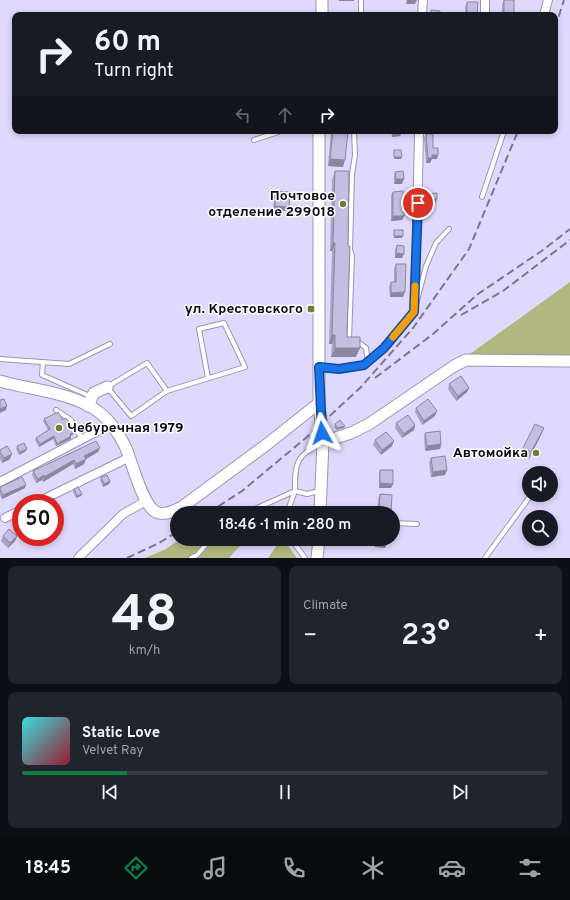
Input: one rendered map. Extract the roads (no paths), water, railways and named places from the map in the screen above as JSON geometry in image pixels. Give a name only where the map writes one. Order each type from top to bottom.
[{"type":"main road","points":[[322,0],[322,12]]},
{"type":"main road","points":[[317,134],[319,403],[322,442],[321,506]]},
{"type":"main road","points":[[322,442],[352,433],[369,424],[454,366],[466,360],[570,361]]},
{"type":"main road","points":[[0,381],[90,402],[111,424],[124,444],[146,501],[154,511],[160,513],[169,513],[182,507],[266,445],[319,403]]},
{"type":"main road","points":[[90,402],[94,393],[107,386]]},
{"type":"main road","points":[[317,558],[318,546]]},
{"type":"street","points":[[422,12],[423,0]]},
{"type":"street","points":[[485,0],[486,12]]},
{"type":"street","points":[[545,12],[548,0]]},
{"type":"street","points":[[417,232],[418,134]]},
{"type":"street","points":[[0,482],[111,424]]},
{"type":"street","points":[[54,494],[130,457]]},
{"type":"street","points":[[78,558],[123,514],[146,501]]},
{"type":"street","points":[[5,518],[12,514]]},
{"type":"lane","points":[[360,12],[361,0]]},
{"type":"lane","points":[[254,140],[272,134]]},
{"type":"lane","points":[[354,134],[355,155],[352,174],[350,250],[352,256],[349,339],[358,342],[366,348],[368,362]]},
{"type":"lane","points":[[482,197],[503,134]]},
{"type":"lane","points":[[319,367],[339,369],[364,365],[384,348],[414,312],[426,266],[436,244],[449,229]]},
{"type":"lane","points":[[414,312],[417,232]]},
{"type":"lane","points":[[167,391],[147,364],[107,386],[131,416],[167,391],[245,367],[224,323],[199,329],[208,378]]},
{"type":"lane","points":[[0,359],[69,364],[110,344]]},
{"type":"lane","points":[[43,362],[42,375],[90,402]]},
{"type":"lane","points":[[56,410],[71,420],[82,439]]},
{"type":"lane","points":[[289,506],[294,491],[295,468],[300,458],[309,449],[322,442]]},
{"type":"lane","points":[[261,506],[294,491],[307,494],[322,490]]},
{"type":"lane","points":[[485,558],[526,502]]},
{"type":"lane","points":[[400,523],[417,524]]},
{"type":"lane","points":[[191,558],[198,555],[205,546]]},
{"type":"lane","points":[[297,546],[306,558]]},
{"type":"railway","points":[[558,19],[564,0]]},
{"type":"railway","points":[[219,506],[242,491],[307,437],[361,387],[413,328],[469,249],[517,134]]},
{"type":"railway","points":[[375,378],[433,334],[478,294],[543,250],[570,229]]},
{"type":"railway","points":[[461,315],[503,291],[570,240]]},
{"type":"railway","points":[[127,558],[170,536]]},
{"type":"place","name":"Почтовое отделение 299018","points":[[343,204]]},
{"type":"place","name":"ул. Крестовского","points":[[311,309]]},
{"type":"place","name":"Чебуречная 1979","points":[[59,428]]},
{"type":"place","name":"Автомойка","points":[[536,453]]}]
